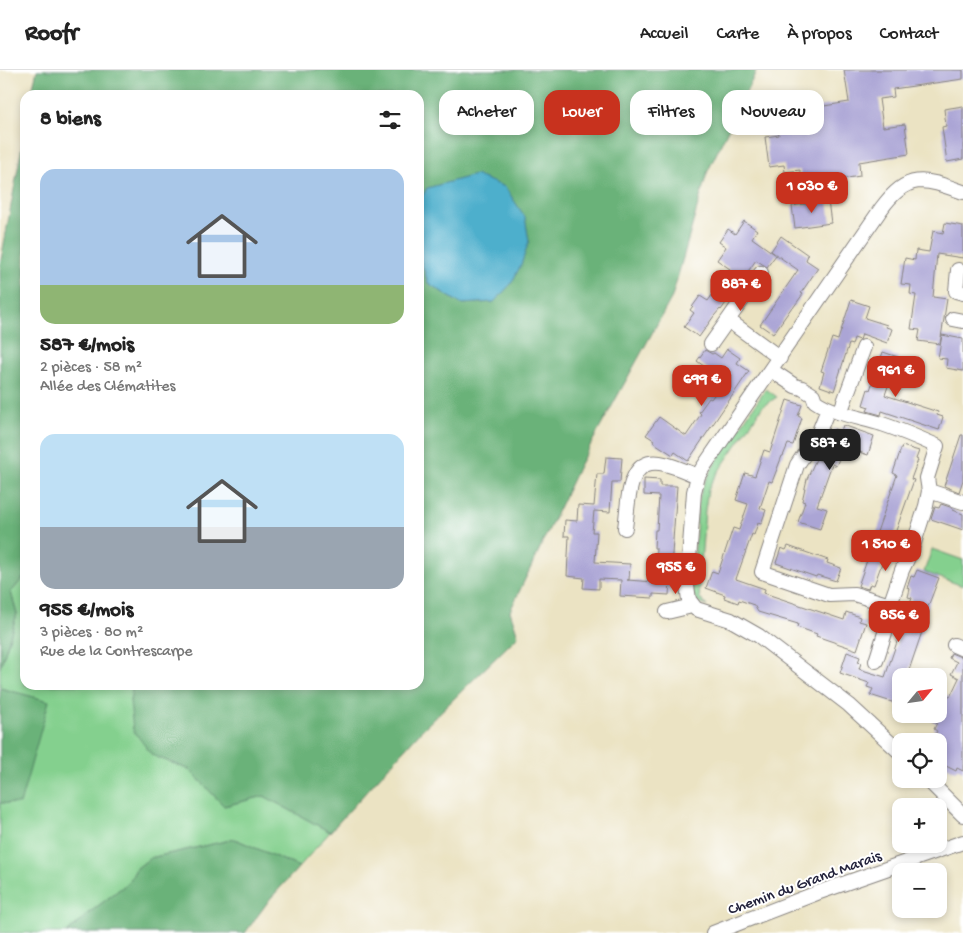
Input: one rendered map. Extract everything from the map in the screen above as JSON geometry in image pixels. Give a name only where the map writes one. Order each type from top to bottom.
[{"type":"street","points":[[892,745],[849,705],[759,636],[731,620],[692,606],[687,586],[694,492],[698,476],[881,209],[896,191],[910,183],[925,181],[963,192]]},
{"type":"street","points":[[958,270],[956,291],[963,293]]},
{"type":"street","points":[[711,344],[761,273]]},
{"type":"street","points":[[728,320],[780,358]]},
{"type":"street","points":[[864,347],[834,411],[814,444],[797,465],[762,572],[829,595],[854,594],[890,605]]},
{"type":"street","points":[[771,370],[813,395],[815,401],[834,411],[883,425],[937,446],[927,478],[929,491],[926,506],[915,541],[902,570],[890,605],[890,617],[876,661]]},
{"type":"street","points":[[625,528],[631,482],[642,467],[661,463],[698,476]]},
{"type":"street","points":[[929,491],[963,502]]},
{"type":"street","points":[[667,612],[692,606]]},
{"type":"street","points":[[936,788],[963,815]]},
{"type":"street","name":"Chemin du Grand Marais","points":[[713,933],[963,842]]},
{"type":"green space","points":[[37,70],[757,70],[747,90],[722,90],[722,135],[725,135],[707,173],[672,297],[580,464],[510,611],[518,636],[421,731],[330,832],[264,796],[224,806],[190,770],[152,755],[133,730],[130,701],[132,690],[424,690],[424,271],[428,283],[461,304],[494,302],[428,188],[424,194],[424,90],[32,90]]},
{"type":"green space","points":[[20,157],[20,582],[11,592],[17,614],[0,668],[0,265]]},
{"type":"green space","points":[[766,389],[777,397],[763,406],[714,478],[708,490],[699,590],[700,598],[707,606],[697,601],[692,592],[698,502],[703,485],[714,465]]},
{"type":"green space","points":[[932,549],[963,560],[963,586],[924,572]]},
{"type":"green space","points":[[20,582],[20,690],[132,690],[130,701],[152,755],[190,770],[224,806],[264,796],[330,832],[299,867],[235,839],[150,858],[136,869],[129,882],[67,933],[0,933],[0,803],[48,701],[0,688],[0,668],[17,614],[11,592]]},
{"type":"green space","points":[[0,688],[49,701],[20,804],[0,803]]},
{"type":"green space","points":[[235,839],[299,867],[270,899],[245,933],[67,933],[129,882],[136,869],[150,858]]},
{"type":"water","points":[[475,175],[505,187],[525,217],[529,241],[521,265],[511,284],[494,302],[461,304],[428,283],[424,271],[424,193],[427,188]]},
{"type":"building","points":[[844,70],[963,70],[963,79],[893,89],[894,97],[879,99],[883,127],[905,124],[909,154],[859,162],[860,176],[816,183],[815,176],[800,178],[800,170],[785,172],[784,165],[769,167],[765,137],[779,135],[824,135],[824,106],[849,102]]},
{"type":"building","points":[[963,106],[963,159],[947,162],[942,127],[946,126],[944,109]]},
{"type":"building","points":[[828,201],[831,223],[795,228],[792,206]]},
{"type":"building","points":[[744,221],[757,230],[752,238],[776,255],[767,267],[756,260],[721,310],[714,316],[699,337],[684,327],[694,313],[690,310],[700,296],[708,301],[730,269],[717,260],[726,247],[719,242],[728,229],[735,234]]},
{"type":"building","points":[[945,223],[963,226],[963,258],[937,254],[933,297],[947,299],[940,344],[918,341],[920,330],[911,329],[916,295],[910,294],[911,285],[901,284],[905,258],[915,260],[916,250],[929,252],[933,231],[943,233]]},
{"type":"building","points":[[781,236],[808,255],[806,260],[818,268],[801,293],[803,294],[773,334],[760,325],[798,270],[771,251]]},
{"type":"building","points":[[851,300],[869,306],[865,318],[887,325],[886,327],[892,329],[887,343],[862,334],[860,340],[854,338],[852,345],[849,344],[834,391],[820,386],[824,372],[821,371],[832,338],[838,340]]},
{"type":"building","points":[[942,335],[963,339],[963,371],[946,368],[947,359],[938,358]]},
{"type":"building","points":[[727,349],[740,358],[737,363],[749,371],[688,461],[675,452],[673,455],[646,435],[659,417],[686,436],[701,414],[699,412],[724,381],[697,361],[705,350],[721,358]]},
{"type":"building","points":[[883,352],[898,357],[885,395],[938,412],[937,415],[943,417],[939,430],[882,411],[881,415],[867,411],[869,407],[863,405]]},
{"type":"building","points":[[787,400],[802,405],[798,416],[802,418],[793,445],[788,444],[772,482],[769,481],[760,508],[766,510],[761,524],[758,523],[754,535],[752,534],[736,579],[765,589],[764,593],[844,620],[846,612],[860,617],[859,621],[866,623],[857,650],[816,636],[817,634],[797,627],[798,624],[758,612],[754,605],[739,600],[738,603],[724,598],[725,595],[706,588],[712,571],[718,573],[733,528],[739,530],[748,504],[736,500],[745,473],[755,476],[764,450],[770,452]]},
{"type":"building","points":[[843,425],[874,436],[868,455],[844,447],[836,466],[832,464],[817,506],[827,509],[820,529],[798,522],[805,502],[802,501],[807,479],[816,459],[823,461],[834,429],[841,431]]},
{"type":"building","points":[[961,435],[963,435],[963,480],[959,492],[944,486]]},
{"type":"building","points":[[902,446],[919,451],[916,459],[918,460],[911,479],[914,480],[888,553],[886,552],[874,585],[870,584],[868,589],[858,586],[897,475],[893,473]]},
{"type":"building","points":[[606,457],[622,458],[620,482],[612,482],[610,512],[594,511],[592,532],[597,532],[595,562],[630,564],[629,580],[627,580],[654,582],[655,530],[657,530],[659,496],[644,495],[644,479],[660,480],[660,486],[677,486],[669,595],[653,594],[653,598],[620,596],[621,580],[599,579],[599,589],[583,588],[584,578],[567,576],[569,536],[564,536],[565,520],[577,521],[578,505],[594,506],[597,474],[604,474]]},
{"type":"building","points":[[941,504],[963,514],[963,530],[931,519],[935,507],[939,508]]},
{"type":"building","points":[[788,546],[828,560],[827,563],[841,568],[836,581],[817,575],[816,577],[776,563],[781,548],[786,550]]},
{"type":"building","points":[[917,570],[939,578],[922,622],[925,623],[910,668],[892,668],[892,702],[870,695],[873,689],[867,687],[869,683],[840,673],[847,652],[860,657],[858,662],[861,663],[859,669],[885,677],[912,598],[908,597],[910,589],[907,588],[911,576],[914,577]]},
{"type":"building","points":[[951,653],[963,658],[963,771],[957,768],[956,771],[947,766],[947,733],[936,733],[937,731],[934,729],[937,723],[948,722],[948,696],[950,697],[959,678],[951,674],[957,662],[949,658]]}]
